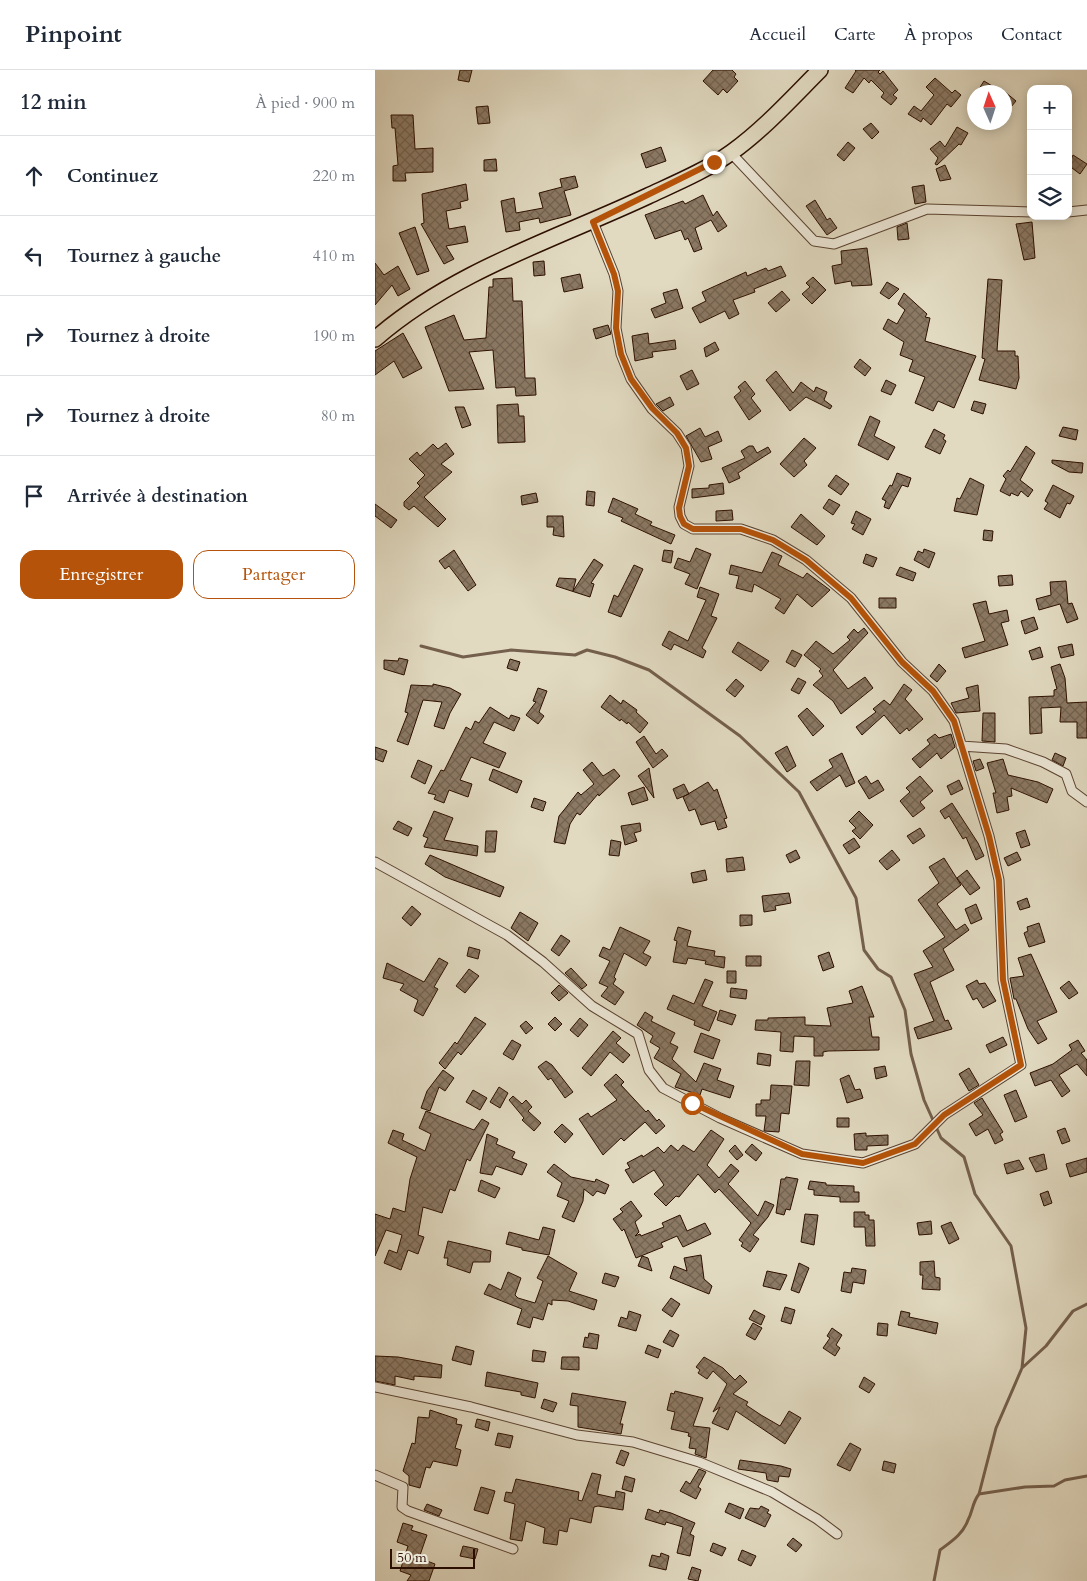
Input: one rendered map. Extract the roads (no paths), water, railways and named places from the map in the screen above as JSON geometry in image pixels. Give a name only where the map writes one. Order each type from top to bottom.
[{"type":"main road","points":[[375,339],[421,303],[487,268],[593,222],[663,189],[731,153],[759,130],[821,70]]},
{"type":"street","points":[[731,153],[814,241],[834,244],[927,208],[1027,212]]},
{"type":"street","points":[[1072,212],[1087,210]]},
{"type":"street","points":[[375,862],[507,935],[543,962],[591,1006],[637,1034],[649,1070],[663,1088],[720,1118],[802,1154],[863,1163],[915,1144],[944,1115],[1021,1065],[1003,980],[999,880],[989,836],[954,721],[933,691],[902,662],[851,598],[806,560],[773,540],[741,529],[693,529],[684,524],[679,508],[689,466],[686,448],[677,433],[652,408],[631,379],[621,354],[616,328],[618,291],[614,274],[593,222]]},
{"type":"street","points":[[961,746],[1006,749],[1043,762],[1066,774],[1072,791],[1087,802]]},
{"type":"street","points":[[375,1387],[471,1406],[577,1435],[633,1442],[699,1462],[772,1492],[837,1534]]},
{"type":"street","points":[[375,1475],[403,1487],[402,1507],[408,1511],[513,1550]]},
{"type":"waterway","points":[[421,646],[463,657],[511,650],[575,655],[587,650],[615,657],[649,670],[740,736],[799,792],[856,898],[864,950],[878,969],[891,977],[905,1010],[911,1054],[924,1100],[941,1138],[964,1157],[975,1194],[1011,1246],[1026,1328],[1022,1368]]},
{"type":"waterway","points":[[934,1581],[940,1550],[957,1537],[970,1517],[979,1494],[996,1428],[1022,1368],[1046,1346],[1073,1311],[1087,1304]]},
{"type":"waterway","points":[[979,1494],[1025,1487],[1054,1486],[1065,1480],[1087,1476]]}]
